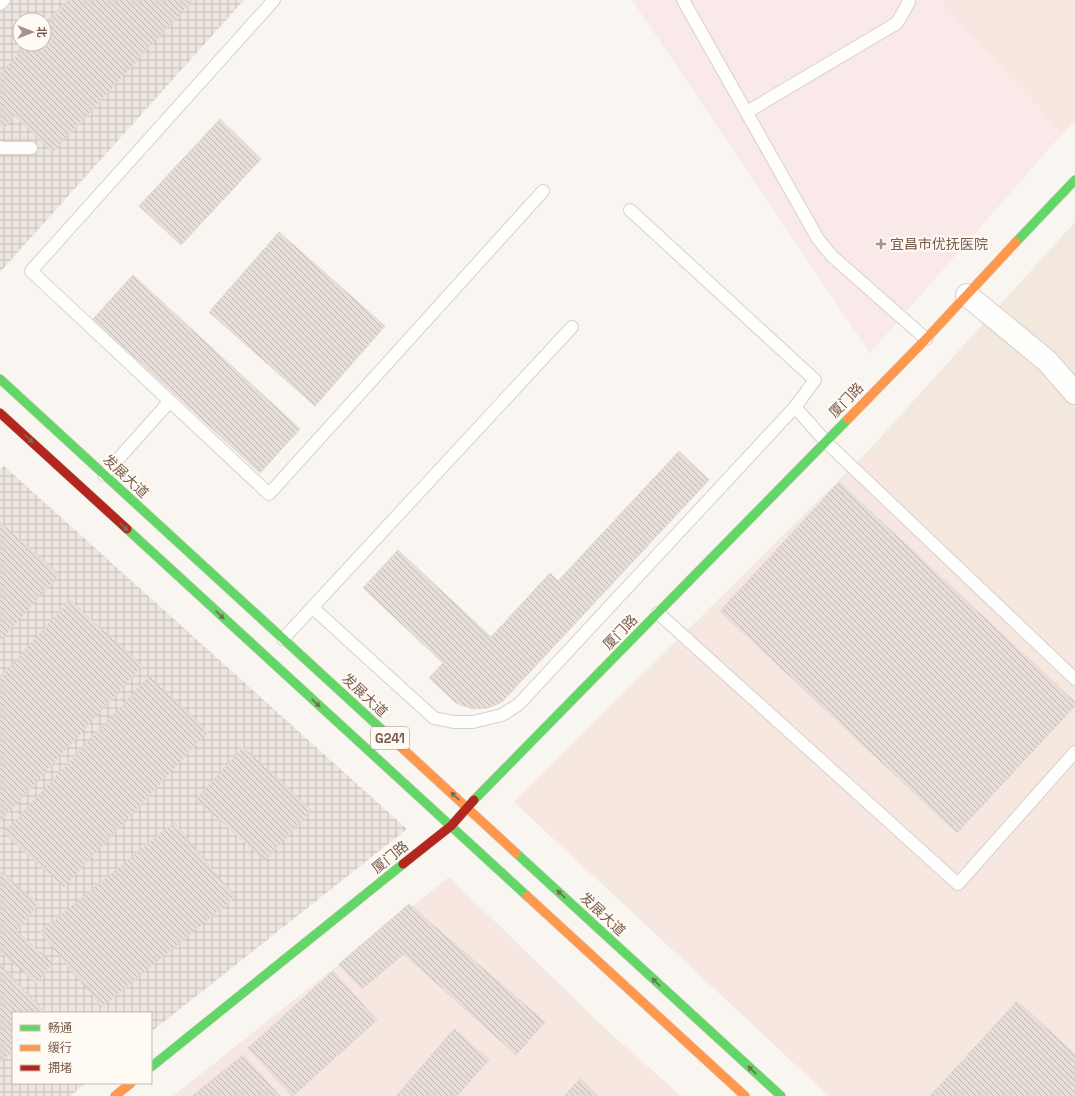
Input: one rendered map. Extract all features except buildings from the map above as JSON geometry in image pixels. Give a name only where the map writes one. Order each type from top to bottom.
[{"type":"main road","name":"厦门路","points":[[152,1066],[451,826],[926,339],[1075,180]]},
{"type":"main road","name":"发展大道","points":[[0,379],[781,1096]]},
{"type":"main road","name":"G241","points":[[0,413],[744,1096]]},
{"type":"main road","points":[[115,1096],[130,1084]]},
{"type":"street","points":[[967,295],[1047,361],[1075,393]]},
{"type":"lane","points":[[0,4],[4,0]]},
{"type":"lane","points":[[274,0],[32,271],[269,494],[543,191]]},
{"type":"lane","points":[[683,0],[818,238],[832,256],[926,339]]},
{"type":"lane","points":[[747,112],[897,23],[909,2],[908,0]]},
{"type":"lane","points":[[0,147],[32,148]]},
{"type":"lane","points":[[313,608],[434,718],[453,722],[473,722],[502,715],[520,704],[795,407],[815,380],[630,210]]},
{"type":"lane","points":[[283,639],[572,327]]},
{"type":"lane","points":[[104,475],[170,401]]},
{"type":"lane","points":[[795,407],[826,442],[1075,679]]},
{"type":"lane","points":[[658,613],[958,884],[1075,752]]},
{"type":"shaded area","points":[[0,0],[244,0],[0,272]]},
{"type":"shaded area","name":"宜昌市优抚医院","points":[[632,0],[939,0],[1062,134],[870,353]]},
{"type":"shaded area","points":[[939,0],[1075,0],[1075,121],[1062,134]]},
{"type":"shaded area","points":[[1075,222],[1075,645],[870,449]]},
{"type":"shaded area","points":[[870,449],[1075,645],[1075,1096],[829,1096],[514,802]]},
{"type":"shaded area","points":[[4,466],[407,829],[152,1031],[152,1012],[12,1012],[12,1084],[85,1084],[70,1096],[0,1096],[0,470]]},
{"type":"shaded area","points":[[449,877],[610,1033],[681,1096],[173,1096]]},
{"type":"traffic: fast","points":[[1016,242],[1075,180]]},
{"type":"traffic: fast","points":[[0,379],[390,737]]},
{"type":"traffic: fast","points":[[474,800],[848,419]]},
{"type":"traffic: fast","points":[[127,529],[527,896]]},
{"type":"traffic: fast","points":[[516,853],[781,1096]]},
{"type":"traffic: fast","points":[[152,1066],[403,864]]},
{"type":"traffic: slow","points":[[848,419],[926,339],[1016,242]]},
{"type":"traffic: slow","points":[[390,737],[516,853]]},
{"type":"traffic: slow","points":[[527,896],[745,1096]]},
{"type":"traffic: slow","points":[[115,1096],[130,1084]]},
{"type":"traffic: jam","points":[[0,413],[127,529]]},
{"type":"traffic: jam","points":[[403,864],[451,826],[474,800]]},
{"type":"place","name":"宜昌市优抚医院","points":[[881,244]]}]
